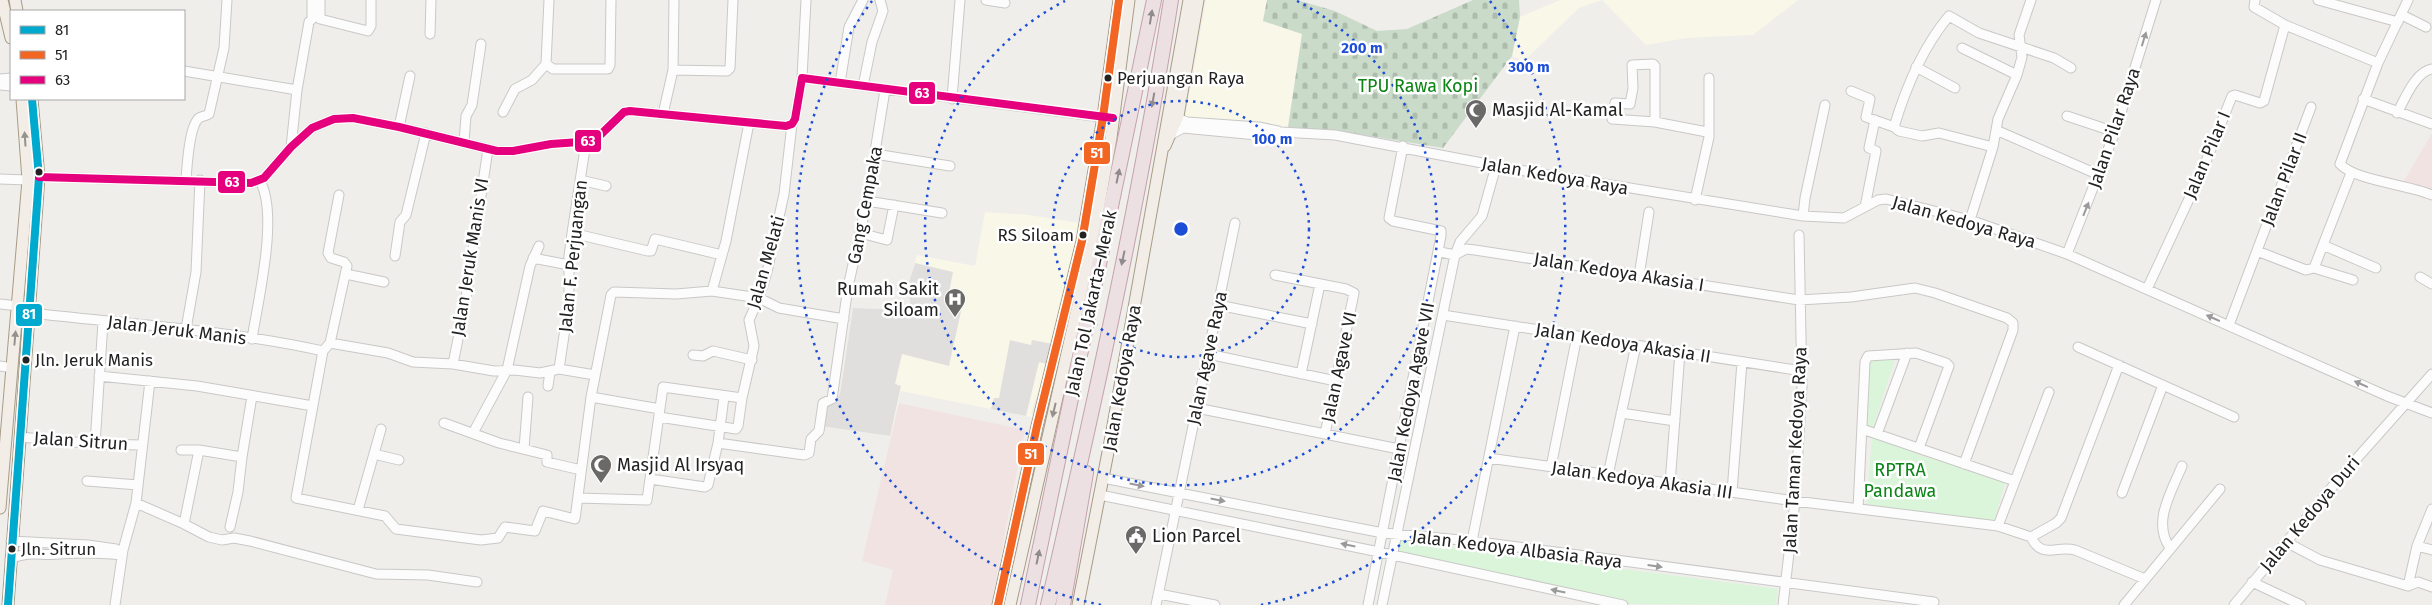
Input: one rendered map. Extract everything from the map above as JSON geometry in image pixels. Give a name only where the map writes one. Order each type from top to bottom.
[{"type":"highway","name":"Jalan Tol Jakarta–Merak","points":[[1028,605],[1154,0]]},
{"type":"highway","name":"Jalan Tol Jakarta–Merak","points":[[1048,605],[1087,435],[1133,210],[1171,0]]},
{"type":"highway","points":[[1063,605],[1085,486],[1087,435]]},
{"type":"main road","points":[[2,0],[10,34]]},
{"type":"main road","points":[[1010,605],[1092,243],[1108,118],[1119,0]]},
{"type":"main road","points":[[998,605],[1037,426],[1082,241],[1108,118],[1129,0]]},
{"type":"main road","name":"Jalan Kedoya Raya","points":[[1078,605],[1163,150],[1164,132],[1188,0]]},
{"type":"main road","name":"Jalan Kedoya Raya","points":[[1163,150],[1172,134],[1177,118],[1198,0]]},
{"type":"main road","points":[[0,508],[18,306],[33,178],[22,100]]},
{"type":"main road","points":[[8,605],[10,559],[31,313],[32,100]]},
{"type":"main road","points":[[9,404],[23,406]]},
{"type":"street","points":[[186,180],[191,138],[196,122],[209,114],[218,78],[227,0]]},
{"type":"street","points":[[317,1],[320,19],[365,31],[370,30],[371,0]]},
{"type":"street","points":[[430,34],[431,0]]},
{"type":"street","points":[[503,112],[515,89],[532,80],[546,64],[550,0]]},
{"type":"street","points":[[546,64],[553,69],[608,69],[610,65],[611,0]]},
{"type":"street","points":[[663,114],[673,70],[674,0]]},
{"type":"street","points":[[673,70],[727,71],[730,68],[733,0]]},
{"type":"street","name":"Jalan Melati","points":[[721,425],[736,428],[738,426],[742,398],[752,360],[754,346],[749,320],[759,298],[784,194],[792,124],[797,114],[802,78],[806,0]]},
{"type":"street","points":[[840,83],[848,27],[864,0]]},
{"type":"street","points":[[863,86],[872,42],[883,11],[880,0]]},
{"type":"street","points":[[952,99],[960,0]]},
{"type":"street","points":[[986,0],[1005,3]]},
{"type":"street","points":[[1970,220],[1993,147],[1998,119],[2017,75],[2022,57],[2018,35],[2031,0]]},
{"type":"street","name":"Jalan Pilar Raya","points":[[2067,254],[2115,132],[2156,0]]},
{"type":"street","points":[[2255,0],[2254,7],[2285,25],[2378,63]]},
{"type":"street","points":[[2318,0],[2400,18],[2426,27]]},
{"type":"street","points":[[2408,0],[2378,63],[2340,161],[2342,166],[2351,173],[2410,186],[2432,195]]},
{"type":"street","points":[[291,147],[297,90],[309,22],[312,19],[317,1]]},
{"type":"street","points":[[1894,127],[1909,81],[1949,16],[1979,33],[2056,58],[2071,68]]},
{"type":"street","name":"Jalan Pilar I","points":[[2147,289],[2203,169],[2232,96],[2260,103],[2264,101],[2285,25]]},
{"type":"street","points":[[464,142],[466,116],[472,105],[481,44]]},
{"type":"street","points":[[1962,48],[2017,75]]},
{"type":"street","points":[[1655,122],[1655,65],[1632,65],[1633,88],[1630,104],[1615,103],[1612,119],[1655,122],[1707,132]]},
{"type":"street","points":[[1916,67],[1955,88]]},
{"type":"street","points":[[2397,113],[2418,77],[2424,72],[2432,70]]},
{"type":"street","points":[[185,71],[297,90]]},
{"type":"street","points":[[399,127],[410,76]]},
{"type":"street","points":[[802,78],[1108,118]]},
{"type":"street","points":[[1696,200],[1709,137],[1707,132],[1709,78]]},
{"type":"street","name":"Gang Cempaka","points":[[718,443],[807,455],[813,435],[819,431],[823,403],[832,399],[844,319],[867,201],[885,90]]},
{"type":"street","points":[[1851,91],[1870,99],[1866,117],[1894,127],[1899,131],[1922,136],[1939,133],[1993,147]]},
{"type":"street","points":[[2363,99],[2397,113],[2432,124]]},
{"type":"street","points":[[1804,216],[1805,198],[1825,105]]},
{"type":"street","name":"Jalan Pilar II","points":[[2229,325],[2311,107]]},
{"type":"street","points":[[0,179],[200,180],[251,183],[260,180],[312,128],[334,119],[353,118],[464,142],[488,150],[514,151],[551,144],[586,142],[600,138],[624,112],[780,126],[792,124]]},
{"type":"street","points":[[2067,116],[2115,132]]},
{"type":"street","name":"Jalan Kedoya Raya","points":[[1177,118],[1187,122],[1259,127],[1281,132],[1335,135],[1403,146],[1496,166],[1696,200],[1804,216],[1844,218],[1878,200],[1886,199],[1970,220],[2067,254],[2387,396],[2432,413]]},
{"type":"street","points":[[1865,207],[1876,151],[1869,148],[1875,120]]},
{"type":"street","points":[[712,291],[722,254],[749,123]]},
{"type":"street","name":"Jalan Kedoya Raya","points":[[1172,134],[1183,128],[1257,135],[1281,132]]},
{"type":"street","points":[[1996,130],[2062,161],[2099,175]]},
{"type":"street","points":[[395,256],[400,222],[406,215],[426,133]]},
{"type":"street","name":"Jalan F. Perjuangan","points":[[548,386],[555,371],[570,302],[569,265],[572,233],[586,142]]},
{"type":"street","name":"Jalan Kedoya Agave VII","points":[[1368,605],[1440,252],[1441,230],[1393,221],[1389,218],[1403,146]]},
{"type":"street","name":"Jalan Jeruk Manis VI","points":[[453,364],[465,304],[488,150]]},
{"type":"street","points":[[875,154],[950,166]]},
{"type":"street","points":[[1382,605],[1394,555],[1455,255],[1460,242],[1482,216],[1496,166]]},
{"type":"street","points":[[2314,268],[2325,246],[2351,173]]},
{"type":"street","points":[[186,329],[196,272],[200,180]]},
{"type":"street","points":[[252,339],[265,261],[268,206],[265,190],[260,180]]},
{"type":"street","points":[[580,180],[606,186]]},
{"type":"street","points":[[339,196],[328,254],[330,258],[346,264],[346,274],[330,343],[323,351],[296,496],[298,498],[385,516],[396,529],[494,540],[500,536],[505,527],[535,531],[543,511],[575,519],[591,397],[611,295],[614,292],[676,294],[712,291],[759,298],[779,308],[844,319]]},
{"type":"street","points":[[867,201],[942,213]]},
{"type":"street","points":[[860,233],[887,240],[894,205]]},
{"type":"street","points":[[1640,276],[1649,212]]},
{"type":"street","name":"Jalan Agave Raya","points":[[1156,605],[1235,223]]},
{"type":"street","points":[[572,233],[648,251],[651,251],[655,239],[722,254]]},
{"type":"street","name":"Jalan Taman Kedoya Raya","points":[[1783,605],[1795,501],[1802,371],[1799,235]]},
{"type":"street","points":[[473,433],[508,370],[517,321],[533,258],[539,246]]},
{"type":"street","points":[[2325,246],[2376,268]]},
{"type":"street","name":"Jalan Kedoya Akasia I","points":[[1440,252],[1455,255],[1466,250],[1475,250],[1799,300],[1851,297],[1915,288],[1935,292],[2007,318],[2014,323],[2013,330],[1964,464]]},
{"type":"street","points":[[2257,251],[2306,270],[2314,268],[2353,280]]},
{"type":"street","points":[[533,258],[569,265]]},
{"type":"street","points":[[346,274],[384,282]]},
{"type":"street","name":"Jalan Agave VI","points":[[1275,275],[1353,291],[1354,294],[1326,434]]},
{"type":"street","points":[[2420,278],[2432,284]]},
{"type":"street","points":[[1301,374],[1320,284]]},
{"type":"street","points":[[0,304],[18,306]]},
{"type":"street","points":[[1218,305],[1312,324]]},
{"type":"street","name":"Jalan Jeruk Manis","points":[[31,313],[103,322],[186,329],[284,343],[323,351]]},
{"type":"street","name":"Jalan Kedoya Akasia II","points":[[1444,315],[1802,371]]},
{"type":"street","points":[[94,444],[103,322]]},
{"type":"street","points":[[1472,541],[1515,326]]},
{"type":"street","points":[[1551,466],[1577,336]]},
{"type":"street","points":[[330,343],[388,353],[413,362],[453,364],[494,370],[555,371],[595,375]]},
{"type":"street","points":[[1608,475],[1636,345]]},
{"type":"street","points":[[2078,347],[2234,417]]},
{"type":"street","points":[[693,355],[703,356],[713,351],[752,360]]},
{"type":"street","points":[[1670,484],[1680,352]]},
{"type":"street","points":[[1858,509],[1865,362],[1868,356],[1907,353],[1926,356],[1949,366],[1919,448]]},
{"type":"street","points":[[1877,434],[1907,353]]},
{"type":"street","points":[[1208,354],[1336,381]]},
{"type":"street","points":[[1732,492],[1742,362]]},
{"type":"street","points":[[2031,537],[2056,523],[2061,518],[2119,365]]},
{"type":"street","points":[[0,366],[12,368]]},
{"type":"street","points":[[2406,403],[2432,374]]},
{"type":"street","points":[[99,376],[197,386],[313,406]]},
{"type":"street","name":"Jalan Sitrun","points":[[112,604],[136,503],[150,381]]},
{"type":"street","points":[[2122,493],[2163,385]]},
{"type":"street","points":[[578,498],[646,501],[662,389],[666,386],[724,397],[742,398]]},
{"type":"street","points":[[1998,526],[2049,392]]},
{"type":"street","points":[[230,527],[238,492],[252,396]]},
{"type":"street","points":[[2387,396],[2392,407],[2392,416],[2388,424]]},
{"type":"street","points":[[524,449],[528,397]]},
{"type":"street","points":[[591,397],[721,425]]},
{"type":"street","points":[[650,479],[705,487],[710,480],[718,443],[724,397]]},
{"type":"street","name":"Jalan Kedoya Duri","points":[[2234,605],[2406,403]]},
{"type":"street","points":[[1197,408],[1399,449]]},
{"type":"street","points":[[1621,413],[1675,421]]},
{"type":"street","points":[[444,423],[547,455],[547,462],[581,470]]},
{"type":"street","points":[[358,510],[381,429]]},
{"type":"street","points":[[1862,429],[2015,482]]},
{"type":"street","name":"Jalan Sitrun","points":[[20,437],[94,444],[142,445]]},
{"type":"street","points":[[181,450],[199,450],[242,457]]},
{"type":"street","points":[[184,524],[199,450]]},
{"type":"street","points":[[374,454],[399,460]]},
{"type":"street","name":"Jalan Kedoya Akasia III","points":[[1489,458],[1795,501],[1998,526],[2031,537],[2035,546],[2040,549],[2050,551],[2064,548],[2075,550],[2145,579]]},
{"type":"street","points":[[2170,548],[2163,538],[2163,515],[2182,466]]},
{"type":"street","name":"Jalan Kedoya Albasia Raya","points":[[1103,478],[1383,533],[1472,541],[1786,584],[1934,602]]},
{"type":"street","points":[[87,481],[138,485]]},
{"type":"street","points":[[2124,605],[2220,489]]},
{"type":"street","name":"Jalan Kedoya Albasia Raya","points":[[1100,495],[1394,555],[1623,605]]},
{"type":"street","points":[[136,503],[209,537],[222,540],[234,538],[250,541],[324,562],[376,574],[428,575],[477,582]]},
{"type":"street","points":[[2408,586],[2417,546],[2432,509]]},
{"type":"street","points":[[12,541],[70,549]]},
{"type":"street","points":[[2286,542],[2320,560],[2408,586],[2418,582],[2432,587]]},
{"type":"street","points":[[10,559],[30,552],[59,554],[70,549],[88,545],[123,553]]},
{"type":"street","points":[[2417,546],[2432,550]]},
{"type":"street","points":[[2252,582],[2301,605]]},
{"type":"street","points":[[1159,594],[1216,605]]},
{"type":"shaded area","points":[[1206,0],[1267,0],[1263,21],[1302,34],[1288,127],[1184,123]]},
{"type":"shaded area","points":[[1560,0],[1602,0],[1579,8],[1524,61],[1512,56],[1520,17]]},
{"type":"shaded area","points":[[1602,0],[1798,0],[1753,35],[1687,38],[1646,45]]},
{"type":"shaded area","points":[[2432,133],[2432,199],[2402,184]]},
{"type":"shaded area","name":"Rumah Sakit Siloam","points":[[985,212],[1029,215],[1080,223],[1048,364],[1031,413],[1036,418],[901,391],[890,436],[820,426],[823,407],[833,404],[840,394],[853,308],[910,310],[909,282],[917,255],[975,266]]},
{"type":"shaded area","points":[[915,263],[953,272],[947,303],[962,307],[949,366],[902,354],[895,384],[901,386],[890,436],[820,426],[823,407],[833,404],[840,394],[853,308],[910,310],[909,282]]},
{"type":"shaded area","points":[[1010,340],[1031,345],[1032,340],[1053,344],[1048,364],[1039,362],[1026,416],[991,409],[994,398],[999,398]]},
{"type":"shaded area","points":[[899,403],[1025,430],[991,605],[885,605],[893,570],[862,561]]},
{"type":"green space","name":"TPU Rawa Kopi","points":[[1267,0],[1297,0],[1335,11],[1377,31],[1407,29],[1473,0],[1519,0],[1520,17],[1512,56],[1443,148],[1352,133],[1288,127],[1302,34],[1263,21]]},
{"type":"green space","points":[[1896,356],[1872,431],[1864,428],[1863,360]]},
{"type":"green space","name":"RPTRA Pandawa","points":[[1872,438],[2005,483],[1993,525],[1866,507]]},
{"type":"green space","points":[[1398,540],[1778,589],[1776,605],[1629,604],[1394,559]]},
{"type":"transit line","name":"51","points":[[998,605],[1037,426],[1082,241],[1103,117],[1119,0]]},
{"type":"transit line","name":"63","points":[[39,177],[251,183],[264,178],[291,147],[312,128],[334,119],[353,118],[399,127],[497,151],[513,151],[551,144],[594,141],[624,112],[630,111],[786,126],[792,124],[795,119],[802,78],[1113,118]]},
{"type":"transit line","name":"81","points":[[8,605],[39,177],[32,100]]},
{"type":"place","name":"Perjuangan Raya","points":[[1108,78]]},
{"type":"place","name":"Masjid Al-Kamal","points":[[1476,129]]},
{"type":"place","name":"RS Siloam","points":[[1083,235]]},
{"type":"place","name":"Rumah Sakit Siloam","points":[[955,318]]},
{"type":"place","name":"Jln. Jeruk Manis","points":[[26,360]]},
{"type":"place","name":"Masjid Al Irsyaq","points":[[601,484]]},
{"type":"place","name":"Jln. Sitrun","points":[[12,549]]},
{"type":"place","name":"Lion Parcel","points":[[1136,555]]}]
